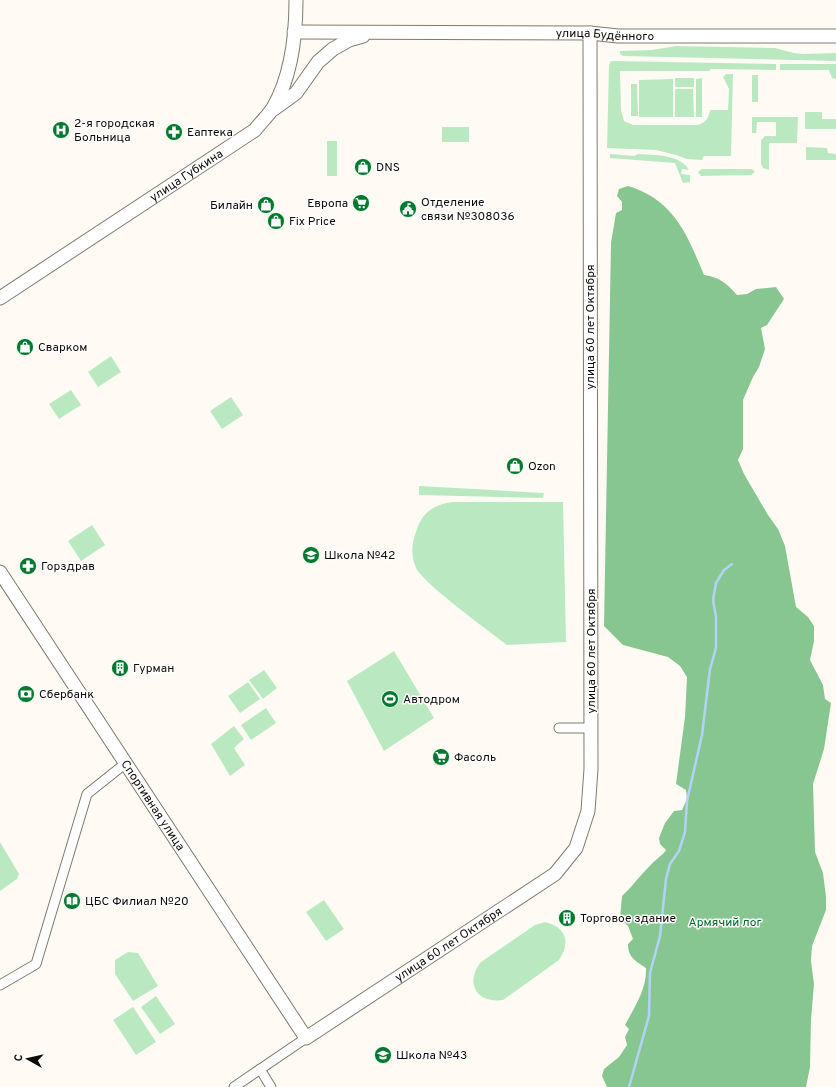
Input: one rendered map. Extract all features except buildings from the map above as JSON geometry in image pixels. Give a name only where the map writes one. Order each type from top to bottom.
[{"type":"street","name":"улица Губкина","points":[[0,298],[254,130],[272,110],[280,93],[289,66],[294,32],[296,0]]},
{"type":"street","name":"улица Будённого","points":[[294,32],[590,33],[618,36],[836,36]]},
{"type":"street","name":"улица Будённого","points":[[272,110],[296,93],[318,62],[333,49],[349,40],[374,32]]},
{"type":"street","name":"улица 60 лет Октября","points":[[234,1087],[555,874],[576,848],[588,811],[591,769],[590,33]]},
{"type":"street","name":"Спортивная улица","points":[[0,572],[306,1038]]},
{"type":"street","points":[[559,728],[591,728]]},
{"type":"street","points":[[0,985],[36,964],[87,794],[126,763]]},
{"type":"street","points":[[260,1069],[271,1087]]},
{"type":"green space","points":[[676,46],[775,48],[803,54],[836,53],[836,61],[623,56],[620,54],[620,51],[652,50]]},
{"type":"green space","points":[[611,61],[776,64],[776,70],[710,69],[710,71],[620,71],[621,110],[624,121],[633,125],[696,125],[704,122],[708,118],[710,110],[728,110],[729,89],[723,77],[726,74],[733,74],[731,156],[704,156],[702,160],[687,159],[656,150],[607,148],[609,65]]},
{"type":"green space","points":[[780,64],[836,64],[836,79],[832,78],[829,70],[780,70]]},
{"type":"green space","points":[[752,75],[758,75],[758,102],[752,102]]},
{"type":"green space","points":[[675,78],[694,78],[694,87],[675,87]]},
{"type":"green space","points":[[702,78],[702,117],[696,117],[696,79]]},
{"type":"green space","points":[[673,79],[673,117],[639,117],[639,80]]},
{"type":"green space","points":[[631,84],[637,84],[638,116],[631,116]]},
{"type":"green space","points":[[675,89],[693,89],[694,117],[675,117]]},
{"type":"green space","points":[[805,112],[822,112],[822,119],[836,119],[836,129],[805,129]]},
{"type":"green space","points":[[752,117],[798,117],[797,143],[769,143],[769,170],[763,168],[761,164],[761,140],[765,136],[776,136],[776,122],[757,122],[756,133],[752,133]]},
{"type":"green space","points":[[442,127],[469,127],[469,142],[442,142]]},
{"type":"green space","points":[[327,141],[337,141],[337,176],[327,176]]},
{"type":"green space","points":[[806,147],[827,148],[828,153],[836,154],[836,160],[806,160]]},
{"type":"green space","points":[[610,154],[634,156],[638,154],[673,158],[680,161],[689,170],[682,169],[681,174],[690,175],[690,182],[683,183],[675,163],[610,158]]},
{"type":"green space","points":[[702,169],[752,169],[755,172],[751,175],[701,176],[698,172]]},
{"type":"green space","name":"Армячий лог","points":[[628,186],[644,192],[657,200],[677,220],[685,233],[704,275],[714,277],[723,282],[737,295],[747,294],[756,289],[776,287],[784,299],[767,325],[761,328],[765,349],[759,367],[743,400],[743,449],[738,460],[744,474],[778,529],[785,546],[796,607],[808,617],[814,626],[814,641],[810,660],[823,685],[825,699],[831,703],[824,749],[813,784],[815,852],[823,873],[826,910],[812,946],[811,961],[814,984],[811,1020],[810,1067],[806,1087],[607,1087],[602,1076],[604,1069],[619,1057],[627,1045],[625,1037],[629,1029],[625,1025],[642,991],[646,976],[646,968],[633,959],[629,953],[628,944],[633,939],[628,926],[620,918],[622,896],[666,850],[660,844],[659,838],[665,823],[674,811],[682,810],[687,799],[686,790],[676,784],[685,717],[687,677],[680,666],[668,657],[623,645],[604,626],[611,243],[616,213],[622,210],[622,202],[617,196],[619,189]]},
{"type":"green space","points":[[111,356],[121,372],[98,387],[88,372]]},
{"type":"green space","points":[[71,390],[81,405],[59,419],[49,404]]},
{"type":"green space","points":[[231,397],[243,415],[222,429],[210,411]]},
{"type":"green space","points":[[419,486],[544,493],[543,498],[419,495]]},
{"type":"green space","points":[[453,502],[563,502],[566,642],[507,645],[472,619],[421,575],[416,568],[412,553],[417,529],[423,517],[431,510],[441,505]]},
{"type":"green space","points":[[92,525],[105,545],[81,561],[68,541]]},
{"type":"green space","name":"Автодром","points":[[394,651],[434,718],[384,751],[347,681]]},
{"type":"green space","points":[[264,670],[277,688],[263,699],[249,680]]},
{"type":"green space","points":[[248,682],[260,699],[240,713],[228,696]]},
{"type":"green space","points":[[266,708],[276,723],[251,740],[241,725]]},
{"type":"green space","points":[[234,726],[244,739],[234,748],[245,765],[230,776],[211,744]]},
{"type":"green space","points":[[0,842],[19,874],[17,879],[0,891]]},
{"type":"green space","points":[[324,900],[344,929],[326,941],[306,912]]},
{"type":"green space","points":[[545,922],[558,928],[562,931],[564,936],[565,947],[559,960],[503,1000],[486,999],[480,995],[474,984],[474,977],[481,962],[535,925]]},
{"type":"green space","points":[[128,952],[138,953],[158,986],[133,1001],[115,974],[115,960]]},
{"type":"green space","points":[[156,996],[175,1024],[160,1034],[141,1007]]},
{"type":"green space","points":[[133,1007],[156,1042],[136,1055],[113,1020]]},
{"type":"waterway","points":[[629,1087],[649,1016],[650,973],[660,936],[666,879],[670,864],[679,851],[685,832],[687,801],[702,735],[710,669],[716,648],[716,617],[713,600],[716,583],[724,570],[732,564]]},
{"type":"place","name":"2-я городская Больница","points":[[61,130]]},
{"type":"place","name":"Еаптека","points":[[174,132]]},
{"type":"place","name":"DNS","points":[[363,167]]},
{"type":"place","name":"Европа","points":[[361,203]]},
{"type":"place","name":"Билайн","points":[[266,205]]},
{"type":"place","name":"Отделение связи №308036","points":[[408,209]]},
{"type":"place","name":"Fix Price","points":[[276,221]]},
{"type":"place","name":"Сварком","points":[[25,347]]},
{"type":"place","name":"Ozon","points":[[515,466]]},
{"type":"place","name":"Школа №42","points":[[311,555]]},
{"type":"place","name":"Горздрав","points":[[28,566]]},
{"type":"place","name":"Гурман","points":[[120,668]]},
{"type":"place","name":"Сбербанк","points":[[26,694]]},
{"type":"place","name":"Автодром","points":[[390,699]]},
{"type":"place","name":"Фасоль","points":[[441,757]]},
{"type":"place","name":"ЦБС Филиал №20","points":[[72,901]]},
{"type":"place","name":"Торговое здание","points":[[567,918]]},
{"type":"place","name":"Школа №43","points":[[383,1055]]}]
